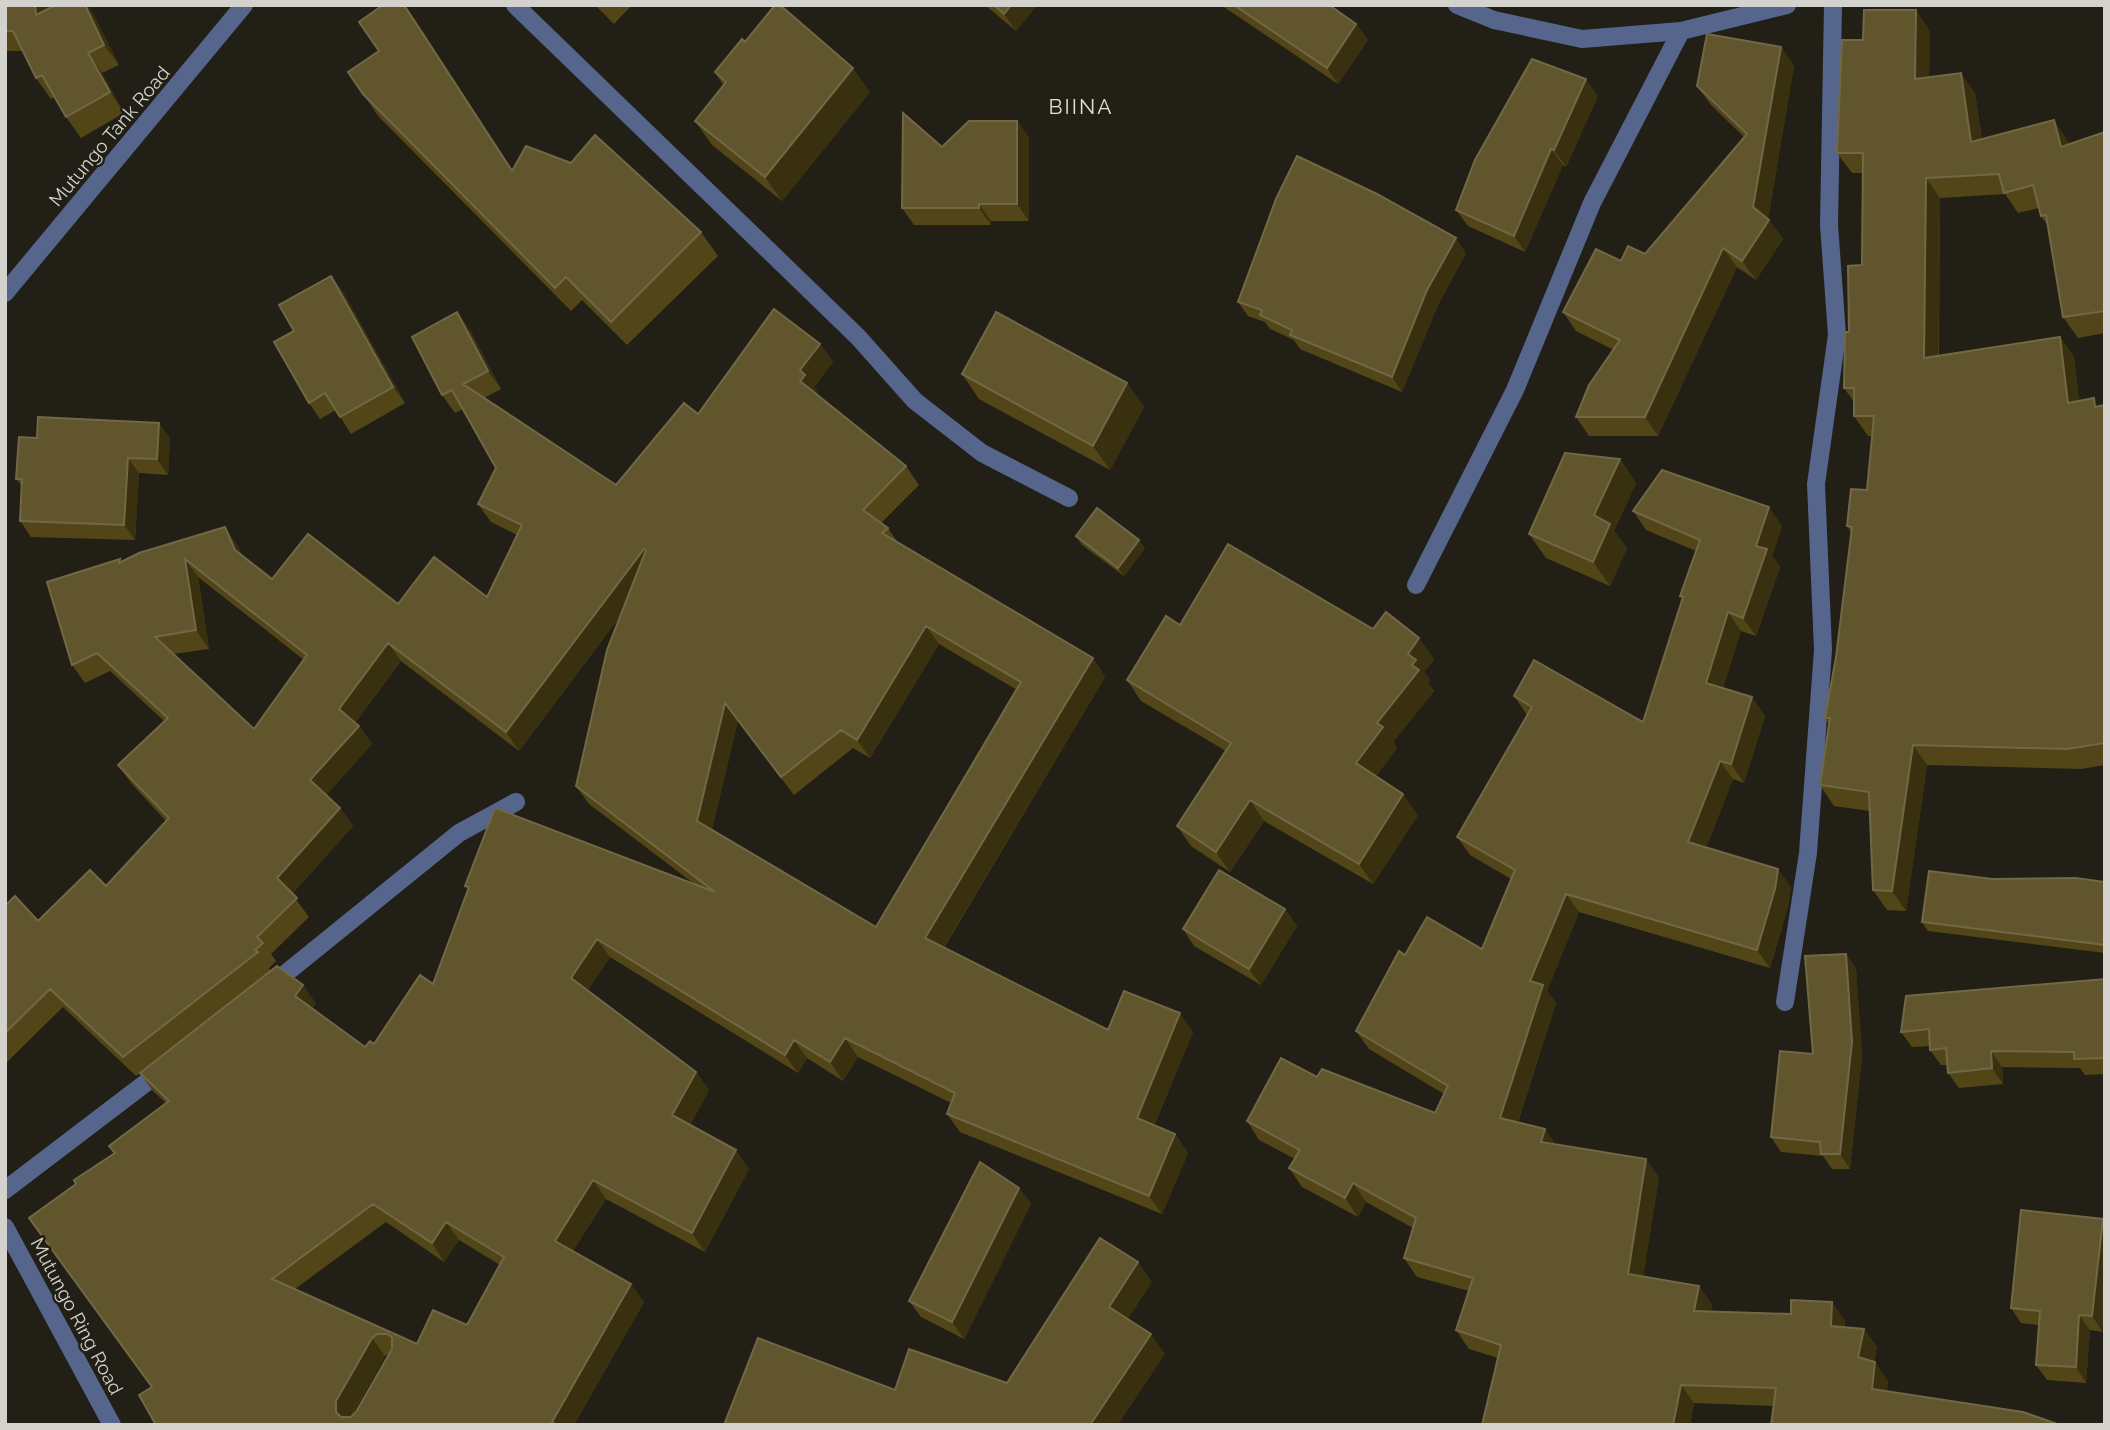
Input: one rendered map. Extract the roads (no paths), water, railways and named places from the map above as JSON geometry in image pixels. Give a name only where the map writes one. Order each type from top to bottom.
[{"type":"street","name":"Mutungo Tank Road","points":[[5,293],[244,5]]},
{"type":"street","points":[[515,5],[858,337],[915,401],[982,453],[1069,498]]},
{"type":"street","points":[[1457,5],[1494,20],[1582,39],[1681,31],[1787,5]]},
{"type":"street","points":[[1785,1002],[1808,853],[1823,650],[1816,484],[1837,335],[1829,225],[1833,5]]},
{"type":"street","points":[[1416,585],[1514,390],[1592,203],[1681,31]]},
{"type":"street","points":[[259,995],[459,833],[516,802]]},
{"type":"street","points":[[5,1190],[175,1060]]},
{"type":"street","name":"Mutungo Ring Road","points":[[5,1227],[112,1425]]},
{"type":"district","name":"BIINA","points":[[1081,106]]}]
